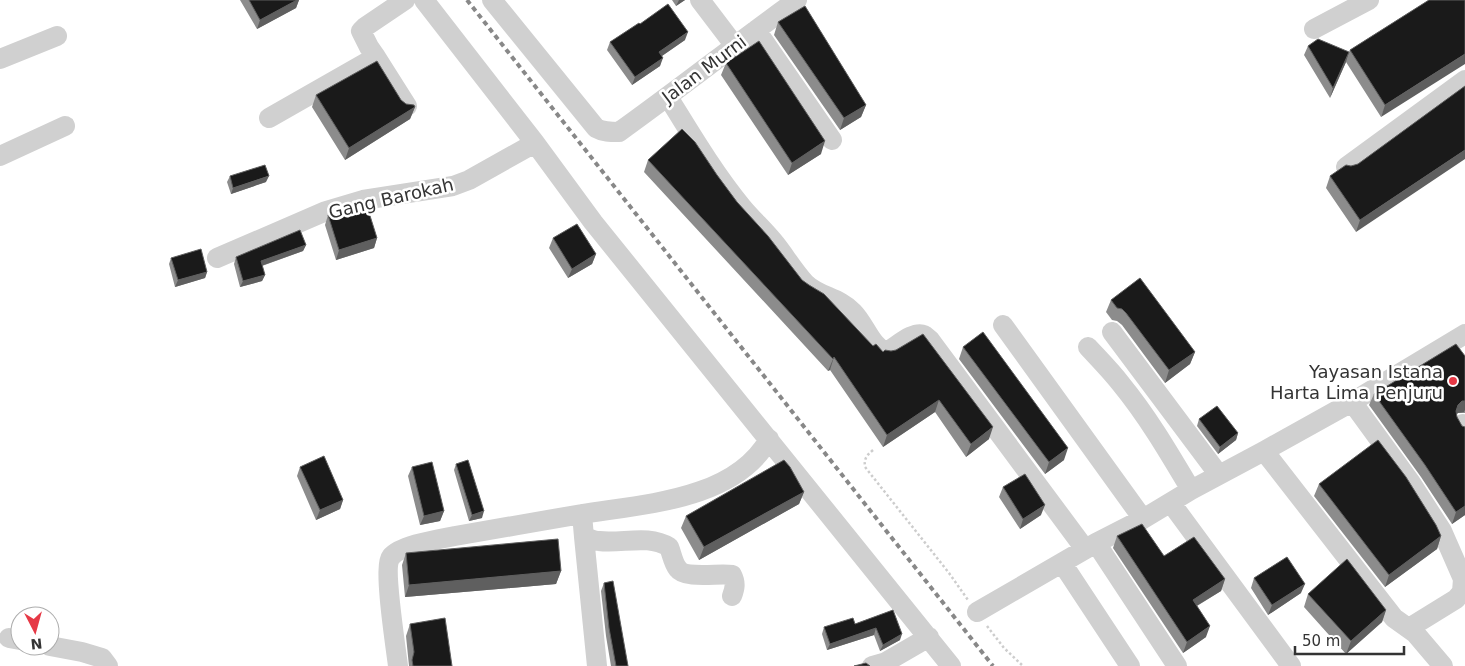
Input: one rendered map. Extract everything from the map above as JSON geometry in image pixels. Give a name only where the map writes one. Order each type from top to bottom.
[{"type":"street","points":[[406,0],[362,30],[362,33],[369,48],[407,106]]},
{"type":"street","points":[[424,0],[535,143],[593,222],[951,666]]},
{"type":"street","name":"Jalan Murni","points":[[492,0],[596,128],[609,132],[619,132],[797,0]]},
{"type":"street","points":[[700,0],[735,46]]},
{"type":"street","points":[[1314,29],[1370,0]]},
{"type":"street","points":[[756,30],[832,140]]},
{"type":"street","points":[[0,59],[57,36]]},
{"type":"street","points":[[269,118],[376,57]]},
{"type":"street","points":[[1346,167],[1465,80]]},
{"type":"street","points":[[668,97],[705,156],[741,206],[774,242],[806,284],[818,293],[838,300],[852,310],[863,323],[880,350],[886,352],[917,334],[924,335],[930,340],[1091,546],[1177,666]]},
{"type":"street","points":[[0,156],[65,126]]},
{"type":"street","name":"Gang Barokah","points":[[217,258],[326,211],[363,200],[453,186],[469,180],[535,143]]},
{"type":"street","points":[[1003,325],[1143,519]]},
{"type":"street","points":[[1112,332],[1219,475]]},
{"type":"street","points":[[977,612],[1191,490],[1264,452],[1352,402],[1465,334]]},
{"type":"street","points":[[1088,347],[1121,383],[1147,419],[1191,490]]},
{"type":"street","points":[[1352,402],[1411,483],[1442,531],[1463,580],[1461,604],[1409,628]]},
{"type":"street","points":[[398,666],[388,576],[389,559],[394,554],[426,542],[582,514],[635,507],[701,491],[736,475],[762,450],[769,438]]},
{"type":"street","points":[[1264,452],[1394,618],[1415,633],[1443,666]]},
{"type":"street","points":[[1171,503],[1291,666]]},
{"type":"street","points":[[582,514],[597,666]]},
{"type":"street","points":[[584,537],[601,542],[633,540],[663,543],[669,547],[675,564],[682,573],[689,575],[723,573],[732,575],[735,580],[732,596]]},
{"type":"street","points":[[1062,563],[1130,666]]},
{"type":"street","points":[[881,665],[929,637]]},
{"type":"street","points":[[60,648],[102,658],[108,666]]},
{"type":"path","points":[[872,450],[864,460],[865,468],[949,573],[1004,648],[1023,666]]},
{"type":"building","points":[[249,0],[297,0],[260,20]]},
{"type":"building","points":[[1429,0],[1465,0],[1465,54],[1385,105],[1350,50]]},
{"type":"building","points":[[668,4],[688,32],[659,52],[663,58],[635,77],[610,42]]},
{"type":"building","points":[[805,6],[866,105],[844,118],[778,22]]},
{"type":"building","points":[[1318,39],[1349,52],[1333,88],[1308,46]]},
{"type":"building","points":[[759,41],[825,141],[792,163],[726,63]]},
{"type":"building","points":[[377,61],[401,100],[415,107],[349,148],[316,95]]},
{"type":"building","points":[[1465,86],[1465,150],[1360,220],[1330,176],[1346,165],[1358,164]]},
{"type":"building","points":[[682,129],[695,142],[737,202],[768,236],[802,280],[824,294],[873,346],[876,344],[883,352],[885,350],[896,350],[923,334],[993,427],[971,444],[939,400],[887,435],[834,357],[833,359],[648,160]]},
{"type":"building","points":[[265,165],[269,176],[233,188],[230,176]]},
{"type":"building","points":[[366,203],[377,238],[339,250],[328,215]]},
{"type":"building","points":[[577,224],[596,254],[572,269],[553,238]]},
{"type":"building","points":[[300,230],[306,245],[261,261],[265,275],[243,281],[236,257]]},
{"type":"building","points":[[201,249],[207,272],[178,280],[171,258]]},
{"type":"building","points":[[1140,278],[1195,352],[1169,370],[1126,313],[1122,309],[1117,308],[1111,300]]},
{"type":"building","points":[[983,332],[1068,448],[1049,462],[963,347]]},
{"type":"building","points":[[1456,344],[1465,356],[1465,401],[1458,405],[1456,411],[1462,426],[1465,427],[1465,506],[1456,512],[1374,394]]},
{"type":"building","points":[[1217,406],[1238,433],[1220,447],[1199,419]]},
{"type":"building","points":[[1378,440],[1406,477],[1441,536],[1389,575],[1319,484]]},
{"type":"building","points":[[324,456],[343,500],[320,510],[300,467]]},
{"type":"building","points":[[468,460],[484,511],[472,515],[456,464]]},
{"type":"building","points":[[784,460],[804,492],[704,547],[686,516]]},
{"type":"building","points":[[432,462],[444,511],[424,516],[412,467]]},
{"type":"building","points":[[1025,474],[1045,505],[1023,519],[1003,487]]},
{"type":"building","points":[[1142,524],[1164,556],[1194,537],[1225,579],[1193,600],[1210,626],[1187,642],[1117,536]]},
{"type":"building","points":[[558,539],[561,571],[409,585],[406,553]]},
{"type":"building","points":[[1287,557],[1305,584],[1272,605],[1254,578]]},
{"type":"building","points":[[1347,559],[1386,610],[1351,641],[1308,594]]},
{"type":"building","points":[[613,581],[628,666],[616,666],[609,628],[604,583]]},
{"type":"building","points":[[893,610],[902,634],[883,645],[876,628],[830,644],[824,627],[853,618],[855,624]]},
{"type":"building","points":[[445,618],[452,666],[413,666],[414,652],[410,624]]},
{"type":"building","points":[[866,663],[870,666],[854,666]]},
{"type":"railway","points":[[467,0],[993,666]]},
{"type":"place","name":"Yayasan Istana Harta Lima Penjuru","points":[[1453,381]]}]
